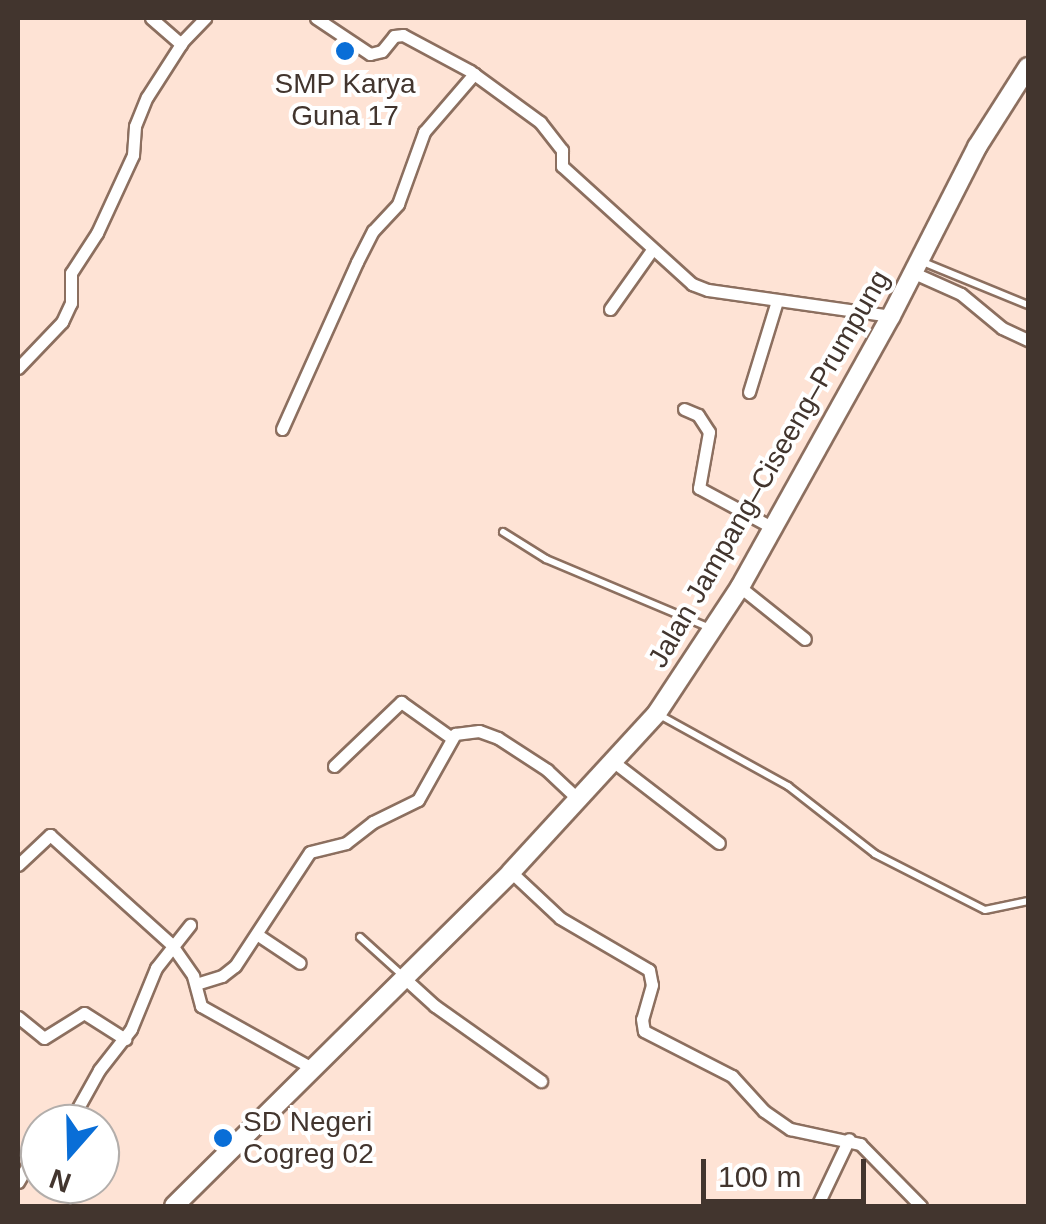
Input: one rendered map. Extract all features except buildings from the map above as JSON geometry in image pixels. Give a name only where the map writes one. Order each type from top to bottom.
[{"type":"main road","name":"Jalan Jampang–Ciseeng–Prumpung","points":[[174,1206],[511,872],[657,713],[774,528],[891,316],[977,148],[1028,67]]},
{"type":"street","points":[[150,18],[181,44]]},
{"type":"street","points":[[18,366],[62,322],[71,303],[71,274],[97,233],[127,168],[147,97],[181,44],[204,18]]},
{"type":"street","points":[[316,18],[370,54],[382,51],[394,36],[402,35],[474,74],[540,122],[562,150],[562,166],[651,251],[701,288],[891,316]]},
{"type":"street","points":[[282,429],[363,249],[398,204],[424,132],[474,74]]},
{"type":"street","points":[[610,309],[651,251]]},
{"type":"street","points":[[917,266],[1002,328],[1028,340]]},
{"type":"street","points":[[750,392],[777,300]]},
{"type":"street","points":[[684,409],[698,416],[709,432],[699,488],[774,528]]},
{"type":"street","points":[[740,587],[805,639]]},
{"type":"street","points":[[334,766],[400,702],[450,737],[479,732],[498,738],[547,770],[579,800]]},
{"type":"street","points":[[196,984],[222,976],[236,966],[310,852],[346,843],[374,822],[418,800],[450,737]]},
{"type":"street","points":[[615,763],[720,843]]},
{"type":"street","points":[[18,865],[50,836],[172,944],[196,984],[198,1001],[206,1010],[310,1068]]},
{"type":"street","points":[[511,872],[560,918],[649,970],[652,985],[644,1031],[732,1076],[764,1112],[790,1130],[848,1139],[869,1152],[921,1206]]},
{"type":"street","points":[[80,1104],[99,1070],[126,1039],[156,968],[190,925]]},
{"type":"street","points":[[258,936],[300,963]]},
{"type":"street","points":[[402,976],[435,1006],[540,1081]]},
{"type":"street","points":[[18,1016],[44,1038],[84,1013],[126,1039]]},
{"type":"street","points":[[817,1206],[848,1139]]},
{"type":"lane","points":[[917,266],[1028,305]]},
{"type":"lane","points":[[503,532],[546,559],[713,630]]},
{"type":"lane","points":[[657,713],[788,786],[874,854],[985,910],[1028,901]]},
{"type":"lane","points":[[360,937],[402,976]]},
{"type":"place","name":"SMP Karya Guna 17","points":[[345,51]]},
{"type":"place","name":"SD Negeri Cogreg 02","points":[[223,1138]]}]
